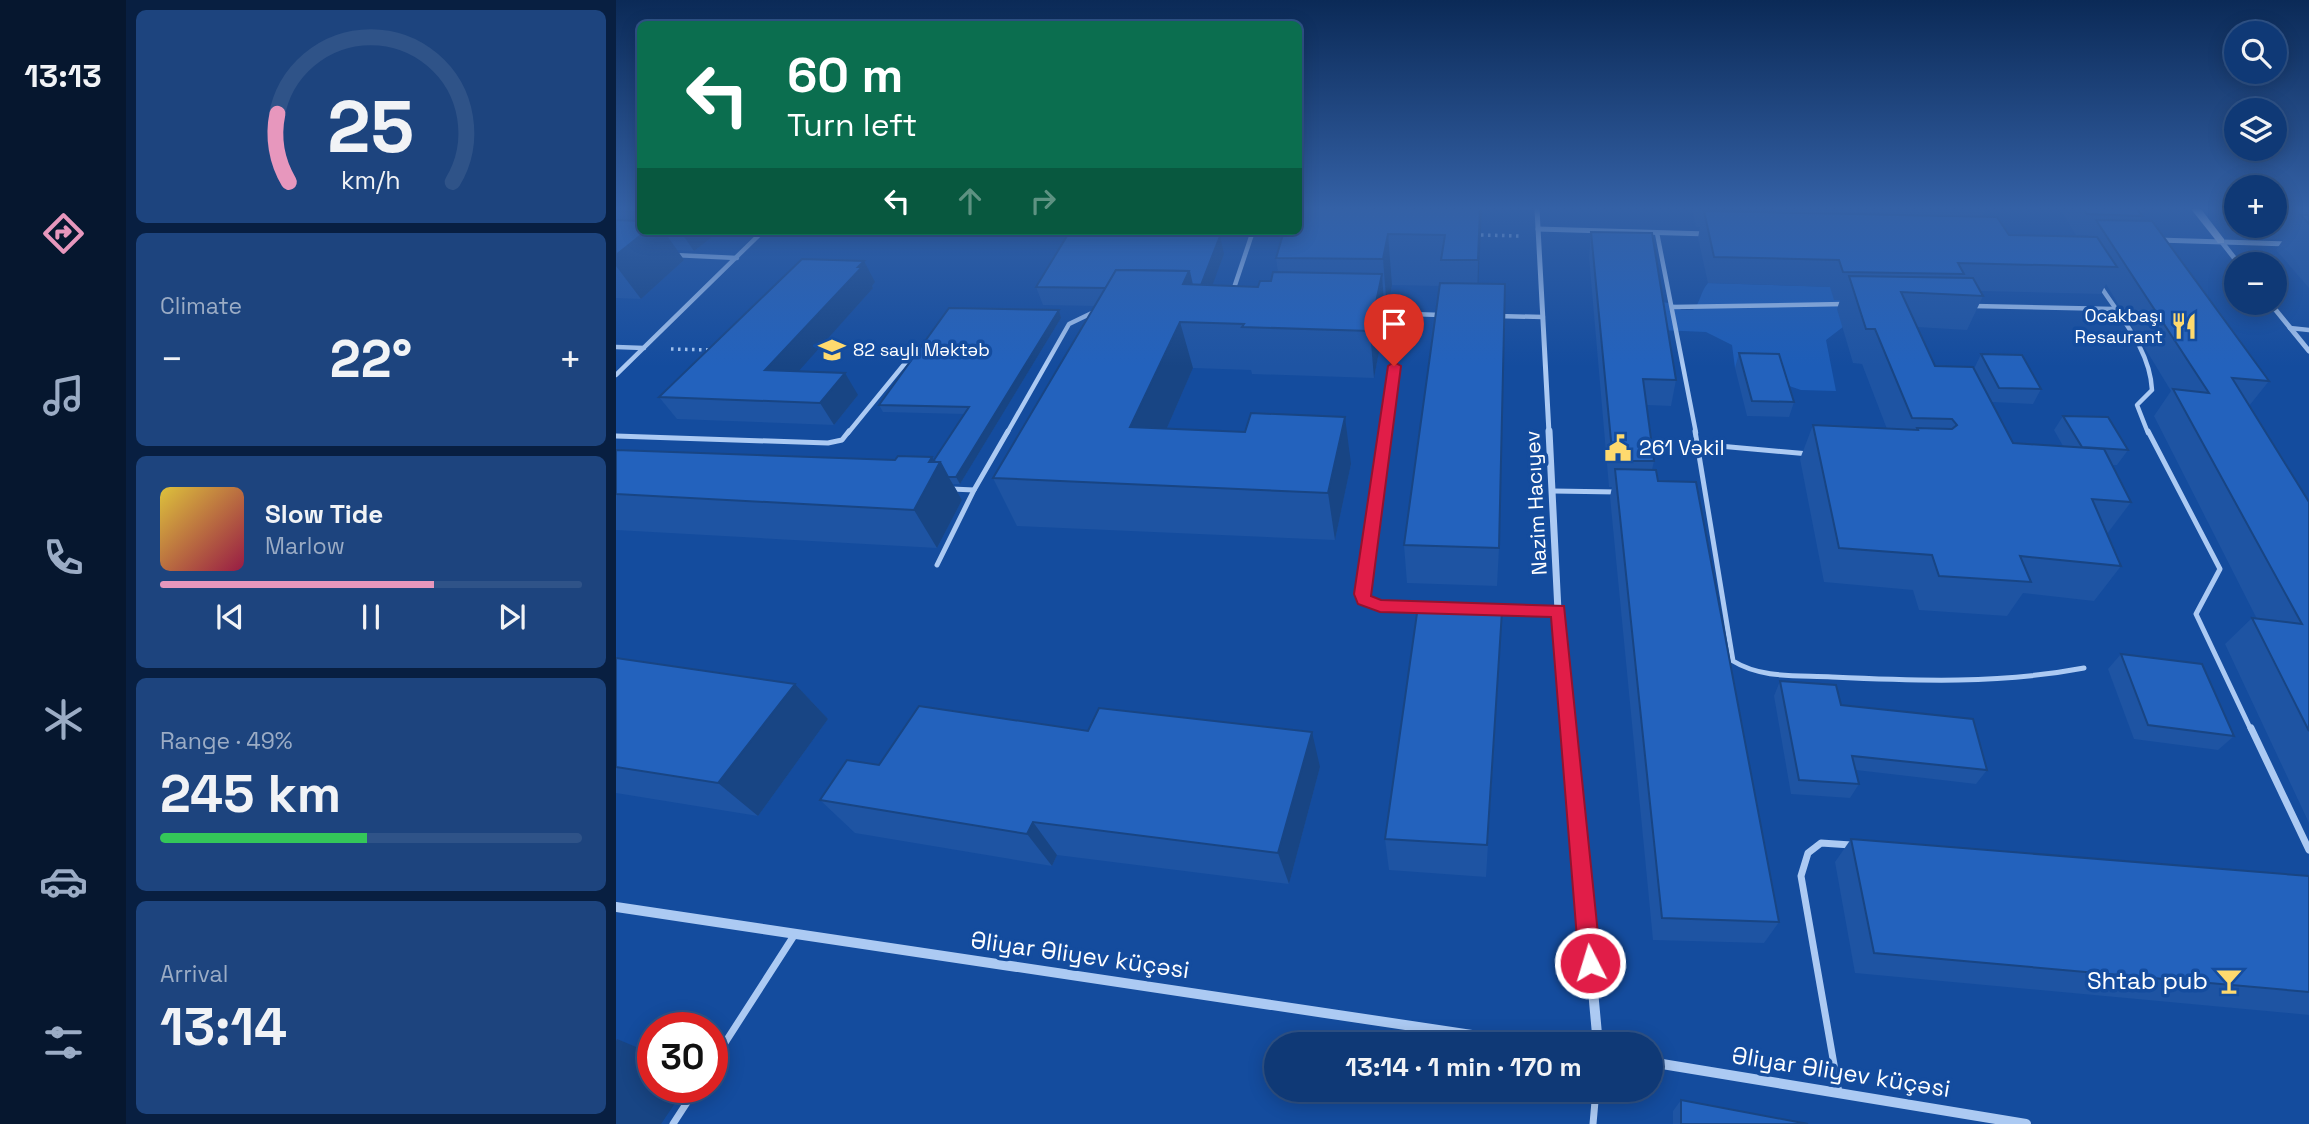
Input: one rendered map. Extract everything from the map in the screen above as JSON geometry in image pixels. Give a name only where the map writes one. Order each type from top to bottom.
[{"type":"street","name":"Nazim Hacıyev","points":[[1540,261],[1558,611],[1597,1032]]},
{"type":"street","points":[[2280,315],[2309,351]]},
{"type":"street","name":"Əliyar Əliyev küçəsi","points":[[616,907],[1452,1032]]},
{"type":"street","name":"Əliyar Əliyev küçəsi","points":[[1663,1064],[2026,1124]]},
{"type":"lane","points":[[616,375],[733,261]]},
{"type":"lane","points":[[1231,298],[1243,261]]},
{"type":"lane","points":[[1663,261],[1682,343],[1732,661],[1748,670],[1774,674],[1994,681],[2058,674],[2084,668]]},
{"type":"lane","points":[[2094,274],[2114,309],[2135,337],[2153,379],[2152,390],[2137,405],[2139,415],[2220,569],[2219,578],[2198,603],[2196,614],[2309,850]]},
{"type":"lane","points":[[1672,307],[1850,304]]},
{"type":"lane","points":[[1961,306],[2114,309]]},
{"type":"lane","points":[[937,565],[974,490],[1069,324],[1089,312],[1103,310]]},
{"type":"lane","points":[[1374,313],[1453,315]]},
{"type":"lane","points":[[1402,313],[1362,594],[1364,600],[1380,606],[1435,607]]},
{"type":"lane","points":[[1492,316],[1543,317]]},
{"type":"lane","points":[[2290,328],[2309,330]]},
{"type":"lane","points":[[616,347],[645,348]]},
{"type":"lane","points":[[616,436],[828,443],[842,440],[915,351]]},
{"type":"lane","points":[[1697,444],[1810,454]]},
{"type":"lane","points":[[947,489],[974,490]]},
{"type":"lane","points":[[1553,491],[1622,492]]},
{"type":"lane","points":[[1448,608],[1558,611]]},
{"type":"lane","points":[[1839,1093],[1801,876],[1808,853],[1821,843],[1860,846]]},
{"type":"lane","points":[[728,1038],[795,934]]},
{"type":"lane","points":[[1593,1124],[1595,1102]]},
{"type":"lane","points":[[673,1124],[687,1103]]},
{"type":"path","points":[[645,348],[719,350]]},
{"type":"shaded area","points":[[1708,283],[1838,287],[1852,320],[1826,340],[1836,391],[1801,390],[1735,368],[1732,345],[1706,332],[1659,330],[1663,302],[1677,305],[1681,310],[1693,310]]},
{"type":"building","points":[[799,261],[864,261],[858,267],[862,267],[765,370],[845,373],[820,403],[659,397]]},
{"type":"building","points":[[1052,261],[1210,261],[1201,285],[1192,285],[1189,271],[1116,270],[1106,288],[1036,287]]},
{"type":"building","points":[[1594,261],[1657,261],[1676,380],[1643,379],[1654,461],[1613,461]]},
{"type":"building","points":[[1839,261],[2113,261],[2117,267],[1958,263],[1964,274],[1843,272]]},
{"type":"building","points":[[2123,261],[2182,261],[2269,381],[2232,378],[2309,502],[2309,731],[2252,618],[2302,624],[2173,389],[2209,393]]},
{"type":"building","points":[[1116,270],[1189,271],[1183,284],[1258,287],[1260,281],[1271,281],[1273,272],[1382,274],[1370,331],[1180,322],[1130,427],[1245,432],[1251,413],[1345,417],[1328,493],[993,478]]},
{"type":"building","points":[[1849,276],[1973,278],[1983,296],[1901,292],[1935,366],[1973,367],[2013,443],[2104,449],[2131,502],[2092,499],[2121,566],[2020,556],[2031,582],[1939,576],[1932,555],[1839,548],[1813,425],[1918,430],[1917,428],[1952,429],[1957,425],[1952,419],[1912,418],[1875,329],[1866,329]]},
{"type":"building","points":[[1440,283],[1505,284],[1499,548],[1404,545]]},
{"type":"building","points":[[949,308],[1059,310],[956,477],[948,477],[940,462],[934,460],[969,407],[879,405]]},
{"type":"building","points":[[1739,353],[1779,354],[1794,402],[1752,401]]},
{"type":"building","points":[[1981,354],[2022,355],[2041,389],[1999,388]]},
{"type":"building","points":[[2063,416],[2108,417],[2128,450],[2082,447]]},
{"type":"building","points":[[616,450],[895,460],[898,456],[932,457],[929,462],[940,462],[914,510],[616,494]]},
{"type":"building","points":[[1615,469],[1656,470],[1658,481],[1696,482],[1779,922],[1662,918]]},
{"type":"building","points":[[1418,606],[1502,611],[1487,845],[1385,839]]},
{"type":"building","points":[[2121,654],[2202,664],[2234,736],[2148,725]]},
{"type":"building","points":[[616,658],[795,684],[718,783],[616,767]]},
{"type":"building","points":[[1780,681],[1836,685],[1841,705],[1973,719],[1987,770],[1852,756],[1859,784],[1799,780]]},
{"type":"building","points":[[919,706],[1088,731],[1099,708],[1312,732],[1278,853],[1033,822],[1027,834],[820,800],[847,760],[879,765]]},
{"type":"building","points":[[1851,839],[2309,876],[2309,992],[1874,953]]},
{"type":"building","points":[[1681,1100],[1808,1124],[1681,1124]]},
{"type":"place","name":"Ocakbaşı Resaurant","points":[[2184,326]]},
{"type":"place","name":"82 saylı Məktəb","points":[[832,350]]},
{"type":"place","name":"261 Vəkil","points":[[1618,448]]},
{"type":"place","name":"Shtab pub","points":[[2229,981]]},
{"type":"route","points":[[1394,366],[1362,594],[1364,600],[1370,604],[1380,606],[1558,611],[1590,963]]}]
